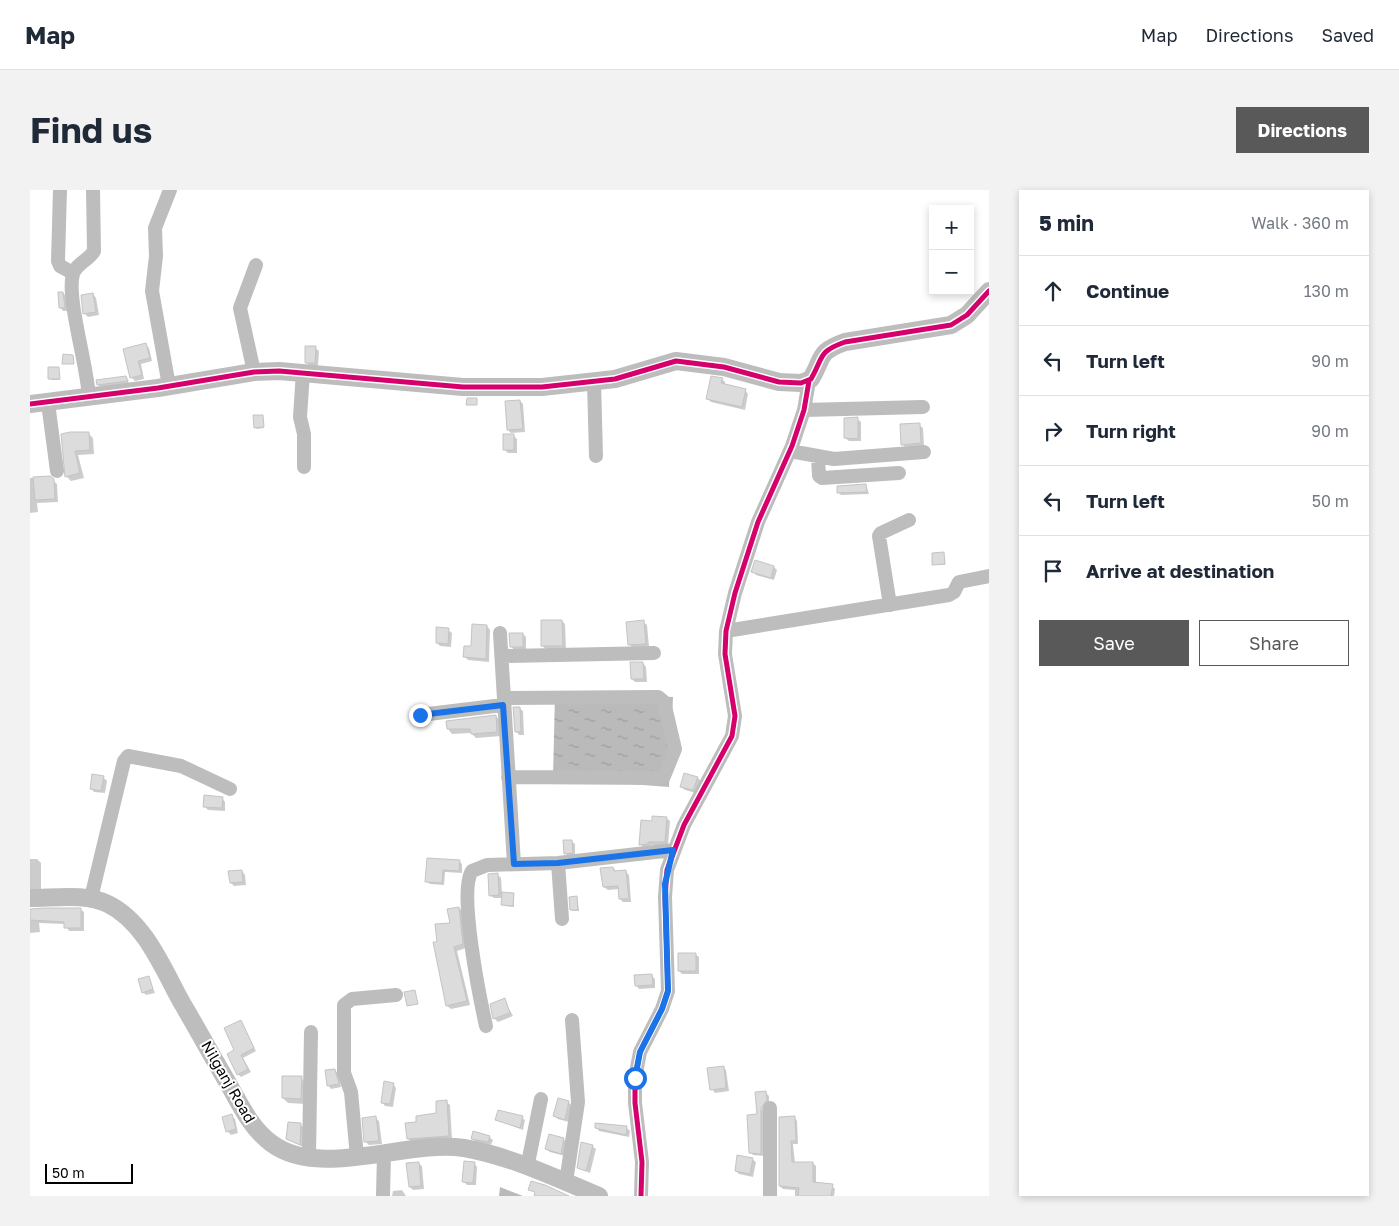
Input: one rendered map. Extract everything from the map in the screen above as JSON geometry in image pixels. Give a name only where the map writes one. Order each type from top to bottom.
[{"type":"street","points":[[60,190],[58,263],[73,273]]},
{"type":"street","points":[[89,398],[88,376],[72,297],[73,273],[94,251],[93,190]]},
{"type":"street","points":[[169,386],[152,291],[156,256],[155,228],[170,190]]},
{"type":"street","points":[[254,372],[240,308],[256,265]]},
{"type":"street","points":[[641,1196],[642,1162],[635,1102],[635,1078],[640,1052],[662,1009],[668,991],[665,884],[673,850],[728,745],[734,727],[734,704],[725,654],[726,631],[735,592],[758,522],[790,451],[804,410],[810,381],[819,359],[831,348],[845,342],[951,325],[968,315],[989,291]]},
{"type":"street","points":[[30,404],[89,398],[254,372],[303,372],[378,381],[463,387],[542,387],[622,377],[676,360],[724,368],[768,380],[801,383],[810,381]]},
{"type":"street","points":[[303,372],[300,420],[304,434],[304,467]]},
{"type":"street","points":[[594,382],[596,456]]},
{"type":"street","points":[[48,403],[57,471]]},
{"type":"street","points":[[804,410],[923,407]]},
{"type":"street","points":[[790,451],[818,457],[840,459],[924,452]]},
{"type":"street","points":[[818,457],[819,476],[822,478],[899,473]]},
{"type":"street","points":[[890,605],[879,536],[881,533],[909,520]]},
{"type":"street","points":[[726,631],[949,596],[962,580],[989,576]]},
{"type":"street","points":[[500,633],[514,864]]},
{"type":"street","points":[[502,656],[654,653]]},
{"type":"street","points":[[420,715],[503,701],[658,698],[664,702],[675,749],[664,776],[660,778],[508,777]]},
{"type":"street","points":[[91,898],[124,761],[128,756],[181,766],[230,789]]},
{"type":"street","points":[[486,1026],[473,966],[467,882],[469,876],[477,868],[514,864],[558,863],[673,850]]},
{"type":"street","points":[[558,863],[562,919]]},
{"type":"street","name":"Nilganj Road","points":[[30,898],[91,898],[118,910],[130,920],[150,946],[246,1116],[255,1128],[273,1144],[309,1156],[357,1157],[438,1146],[463,1148],[500,1157],[599,1196]]},
{"type":"street","points":[[357,1157],[351,1092],[344,1073],[344,1005],[352,999],[396,996]]},
{"type":"street","points":[[566,1182],[578,1102],[572,1020]]},
{"type":"street","points":[[309,1156],[311,1032]]},
{"type":"street","points":[[527,1168],[541,1099]]},
{"type":"street","points":[[770,1108],[770,1196]]},
{"type":"street","points":[[383,1196],[384,1154]]},
{"type":"water","points":[[555,693],[673,697],[669,787],[553,778]]},
{"type":"water","points":[[500,1187],[523,1196],[499,1196]]},
{"type":"building","points":[[58,292],[63,292],[65,308],[59,308]]},
{"type":"building","points":[[93,293],[96,312],[83,314],[81,295]]},
{"type":"building","points":[[146,343],[150,358],[138,361],[142,375],[130,378],[123,349]]},
{"type":"building","points":[[305,346],[316,346],[315,363],[305,363]]},
{"type":"building","points":[[63,354],[73,355],[74,364],[62,364]]},
{"type":"building","points":[[48,367],[59,367],[60,379],[48,379]]},
{"type":"building","points":[[126,376],[128,381],[97,385],[96,380]]},
{"type":"building","points":[[711,376],[723,378],[721,383],[746,389],[742,407],[706,399]]},
{"type":"building","points":[[467,398],[477,398],[477,405],[466,405]]},
{"type":"building","points":[[520,400],[523,429],[507,430],[505,401]]},
{"type":"building","points":[[253,415],[263,415],[264,427],[254,428]]},
{"type":"building","points":[[858,417],[858,439],[844,438],[844,418]]},
{"type":"building","points":[[920,423],[921,443],[901,445],[900,424]]},
{"type":"building","points":[[89,432],[90,450],[75,451],[80,473],[65,477],[61,434]]},
{"type":"building","points":[[503,434],[514,434],[514,450],[503,450]]},
{"type":"building","points":[[50,476],[54,479],[55,499],[35,500],[33,477]]},
{"type":"building","points":[[866,484],[867,492],[837,493],[837,486]]},
{"type":"building","points":[[944,552],[945,564],[932,565],[932,553]]},
{"type":"building","points":[[755,560],[774,566],[771,578],[751,572]]},
{"type":"building","points":[[541,620],[562,620],[563,646],[541,646]]},
{"type":"building","points":[[644,620],[646,644],[628,645],[626,622]]},
{"type":"building","points":[[472,624],[487,625],[486,659],[463,657],[464,646],[471,646]]},
{"type":"building","points":[[436,627],[449,628],[448,644],[436,643]]},
{"type":"building","points":[[509,633],[523,633],[523,647],[510,647]]},
{"type":"building","points":[[630,662],[643,662],[644,679],[631,679]]},
{"type":"building","points":[[513,707],[520,707],[521,732],[515,732]]},
{"type":"building","points":[[496,715],[497,732],[471,734],[470,729],[447,729],[446,721]]},
{"type":"building","points":[[684,773],[698,777],[693,790],[680,787]]},
{"type":"building","points":[[92,774],[104,776],[101,791],[90,789]]},
{"type":"building","points":[[204,795],[223,797],[222,808],[203,807]]},
{"type":"building","points":[[652,816],[667,817],[665,842],[648,842],[648,844],[639,845],[641,820],[652,821]]},
{"type":"building","points":[[563,840],[572,840],[573,853],[564,854]]},
{"type":"building","points":[[427,858],[460,860],[459,871],[443,870],[442,883],[425,882]]},
{"type":"building","points":[[613,867],[614,871],[626,870],[629,899],[619,899],[618,886],[603,887],[600,868]]},
{"type":"building","points":[[242,870],[243,882],[230,883],[228,871]]},
{"type":"building","points":[[498,873],[499,895],[489,896],[488,874]]},
{"type":"building","points":[[502,892],[514,893],[513,906],[501,905]]},
{"type":"building","points":[[577,896],[578,910],[570,910],[569,897]]},
{"type":"building","points":[[459,907],[463,944],[454,947],[467,1001],[446,1006],[433,942],[437,942],[435,924],[450,923],[447,909]]},
{"type":"building","points":[[81,908],[81,928],[64,928],[64,922],[30,920],[30,909]]},
{"type":"building","points":[[678,953],[696,953],[696,971],[678,971]]},
{"type":"building","points":[[652,974],[653,985],[635,986],[634,975]]},
{"type":"building","points":[[149,976],[153,989],[142,993],[138,979]]},
{"type":"building","points":[[415,990],[418,1004],[407,1006],[404,992]]},
{"type":"building","points":[[505,998],[510,1013],[493,1019],[490,1004]]},
{"type":"building","points":[[241,1020],[254,1048],[241,1055],[248,1069],[237,1075],[227,1054],[234,1050],[224,1028]]},
{"type":"building","points":[[724,1066],[726,1088],[710,1090],[707,1068]]},
{"type":"building","points":[[335,1069],[339,1084],[327,1086],[325,1070]]},
{"type":"building","points":[[282,1076],[302,1076],[301,1099],[282,1098]]},
{"type":"building","points":[[384,1081],[394,1083],[390,1104],[381,1103]]},
{"type":"building","points":[[766,1091],[767,1100],[761,1108],[761,1154],[749,1153],[747,1115],[757,1114],[755,1092]]},
{"type":"building","points":[[558,1098],[569,1101],[565,1120],[553,1116]]},
{"type":"building","points":[[447,1100],[449,1136],[407,1139],[405,1123],[416,1122],[416,1116],[436,1113],[436,1101]]},
{"type":"building","points":[[498,1110],[523,1116],[520,1128],[495,1120]]},
{"type":"building","points":[[232,1114],[236,1129],[226,1132],[222,1117]]},
{"type":"building","points":[[376,1116],[379,1141],[364,1142],[362,1118]]},
{"type":"building","points":[[795,1116],[796,1141],[791,1141],[792,1162],[813,1162],[813,1182],[833,1184],[831,1196],[798,1196],[799,1188],[779,1186],[779,1117]]},
{"type":"building","points":[[288,1122],[301,1123],[300,1145],[286,1139]]},
{"type":"building","points":[[595,1123],[627,1126],[626,1135],[595,1128]]},
{"type":"building","points":[[473,1131],[490,1136],[488,1142],[471,1139]]},
{"type":"building","points":[[549,1134],[564,1138],[561,1154],[545,1149]]},
{"type":"building","points":[[581,1142],[593,1145],[586,1171],[577,1168]]},
{"type":"building","points":[[737,1155],[753,1158],[750,1174],[735,1171]]},
{"type":"building","points":[[464,1161],[475,1162],[473,1183],[462,1182]]},
{"type":"building","points":[[419,1162],[421,1186],[409,1187],[406,1163]]},
{"type":"building","points":[[531,1181],[569,1196],[534,1196],[535,1192],[528,1190]]},
{"type":"cycle path","points":[[30,404],[158,388],[254,372],[279,371],[463,387],[542,387],[615,379],[676,361],[724,367],[779,382],[801,383],[811,379],[825,352],[836,346],[845,342],[951,325],[967,315],[989,291]]},
{"type":"cycle path","points":[[641,1196],[642,1162],[635,1103],[635,1078],[640,1052],[662,1009],[668,991],[665,897],[667,870],[684,825],[732,736],[735,716],[725,654],[726,631],[735,593],[758,522],[792,446],[804,410],[809,381]]},
{"type":"route","points":[[420,715],[503,705],[514,864],[558,863],[673,850],[665,884],[668,991],[662,1009],[640,1052],[635,1078]]}]
